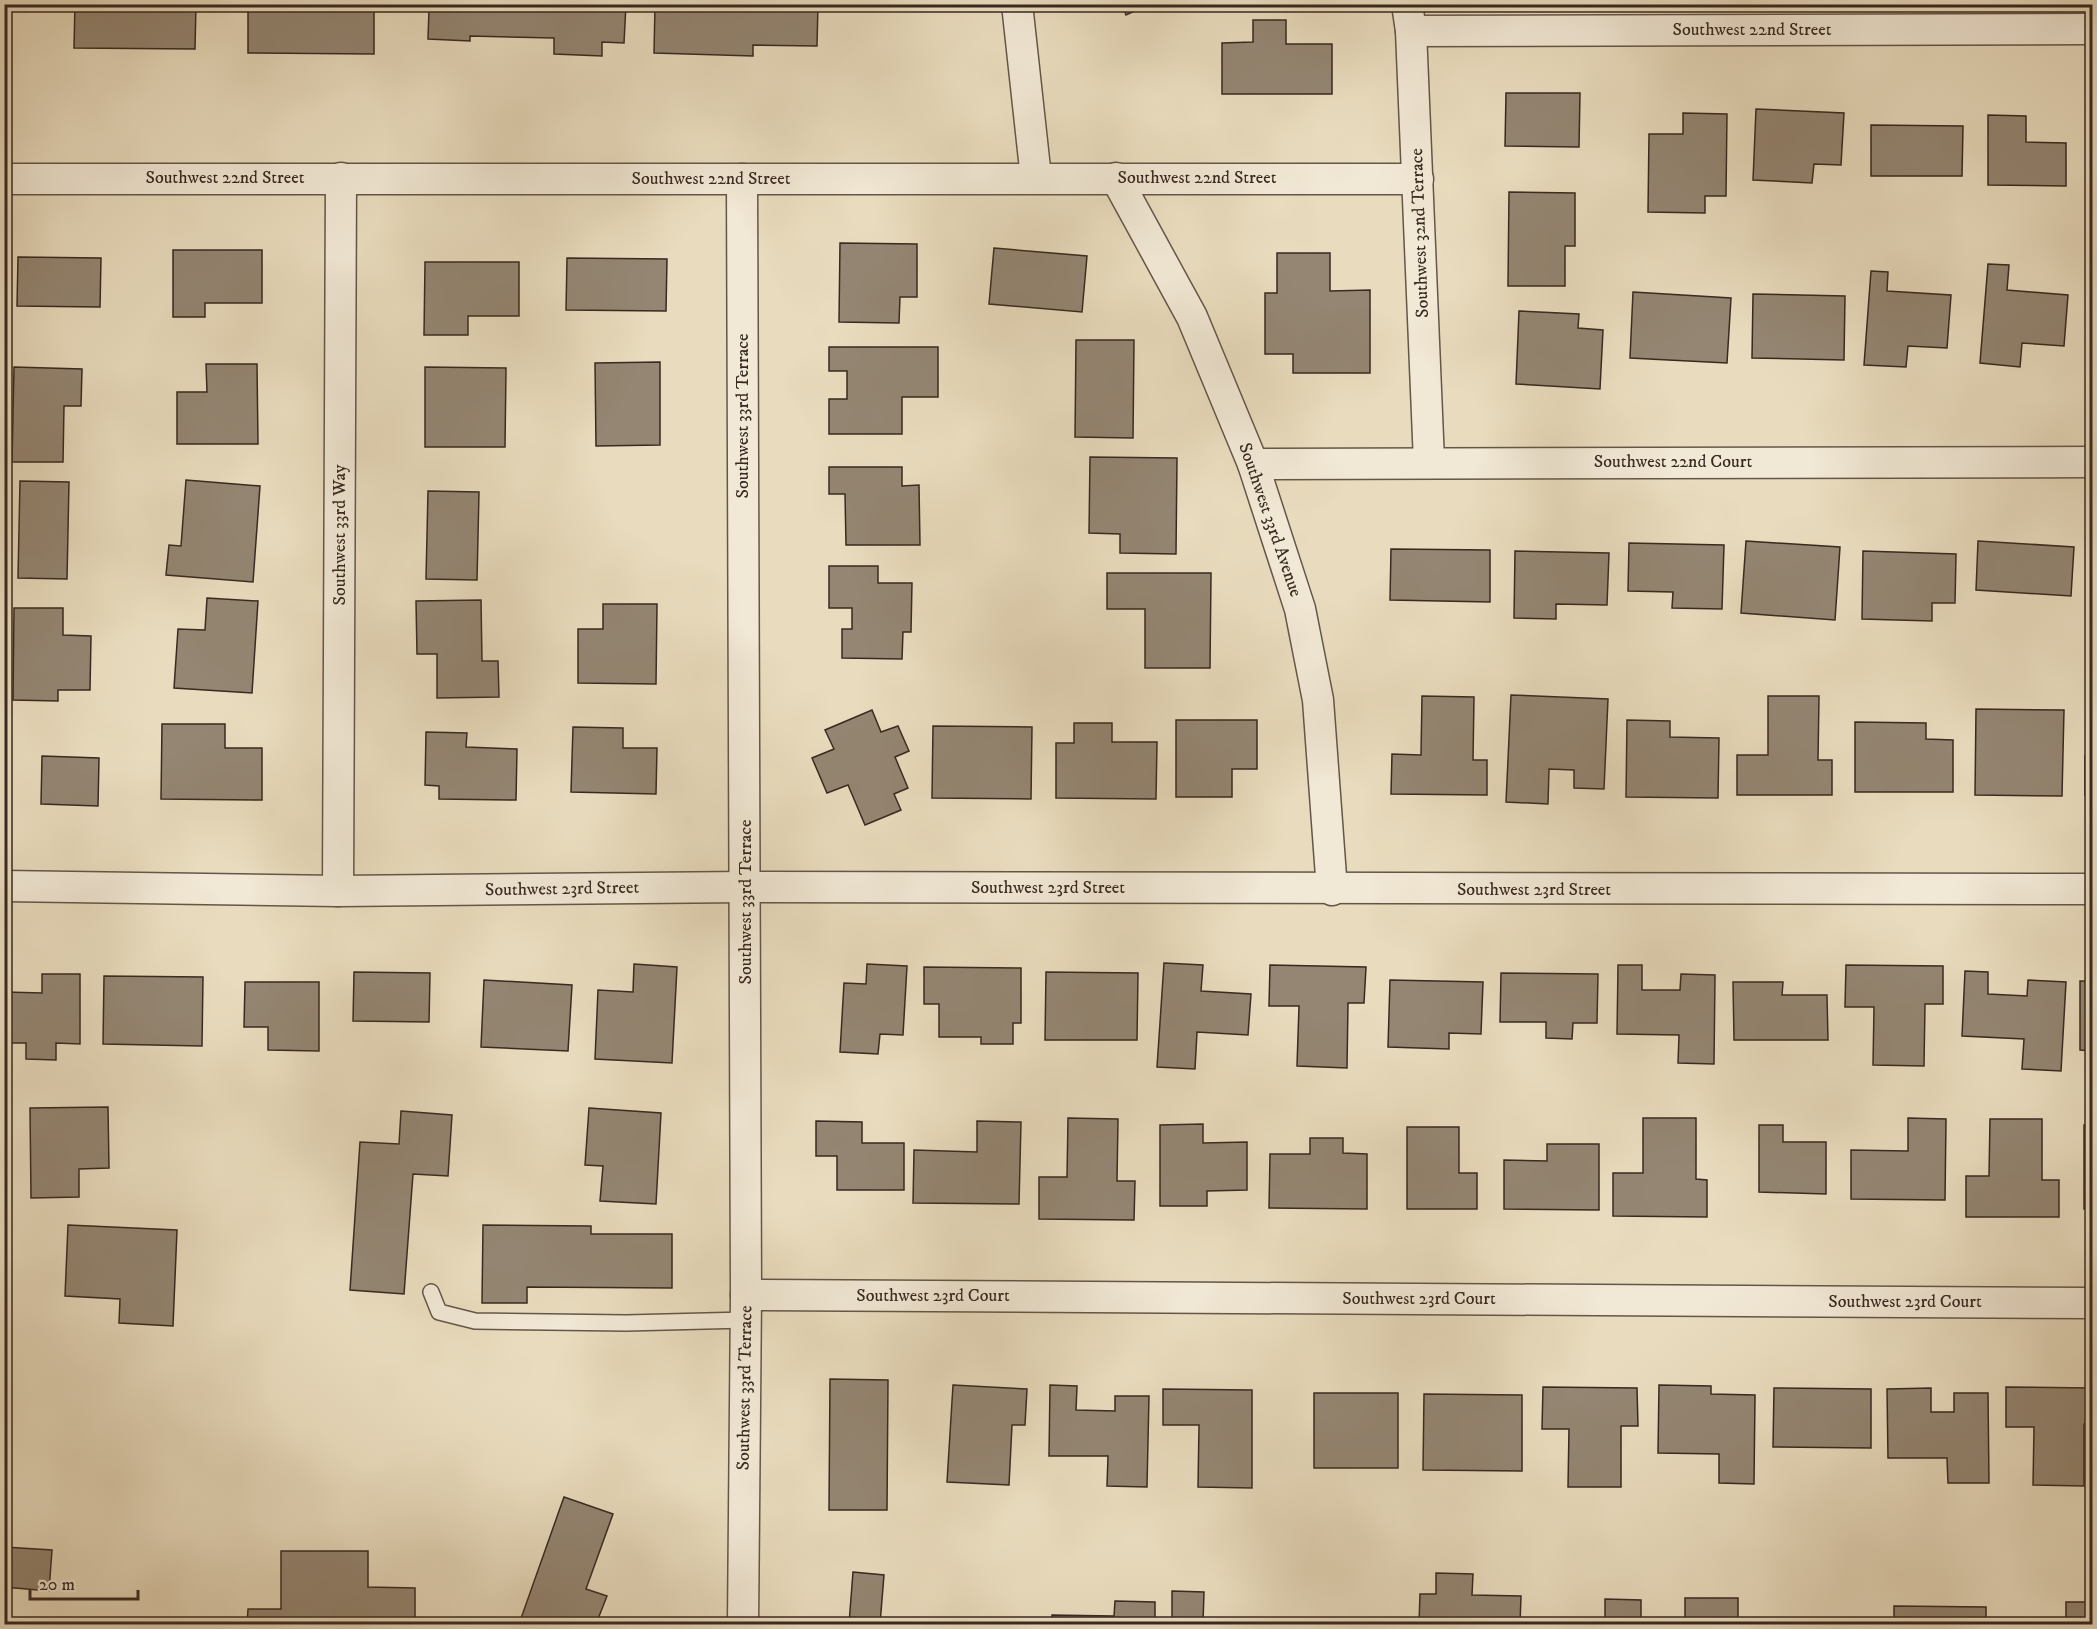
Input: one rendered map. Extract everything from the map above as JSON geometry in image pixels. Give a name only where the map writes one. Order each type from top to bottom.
[{"type":"street","points":[[1017,4],[1036,178]]},
{"type":"street","name":"Southwest 22nd Street","points":[[1409,18],[2092,29]]},
{"type":"street","name":"Southwest 32nd Terrace","points":[[1409,18],[1429,462]]},
{"type":"street","name":"Southwest 33rd Way","points":[[338,891],[341,178]]},
{"type":"street","name":"Southwest 33rd Avenue","points":[[1116,178],[1192,317],[1252,464],[1300,609],[1318,700],[1332,890]]},
{"type":"street","name":"Southwest 22nd Street","points":[[4,179],[1418,178]]},
{"type":"street","name":"Southwest 33rd Terrace","points":[[742,179],[746,887],[743,1624]]},
{"type":"street","name":"Southwest 22nd Court","points":[[1252,464],[2092,462]]},
{"type":"street","name":"Southwest 23rd Street","points":[[4,886],[338,891],[746,887],[1332,890],[2092,889]]},
{"type":"street","name":"Southwest 23rd Court","points":[[746,1308],[2092,1303]]},
{"type":"lane","points":[[431,1292],[439,1312],[475,1321],[626,1323],[746,1308]]},
{"type":"building","points":[[75,4],[196,4],[195,49],[74,48]]},
{"type":"building","points":[[278,4],[374,4],[374,54],[248,53],[248,11],[278,11]]},
{"type":"building","points":[[476,4],[626,4],[624,43],[602,42],[602,56],[554,54],[554,38],[470,36],[470,41],[428,39],[429,9],[475,10]]},
{"type":"building","points":[[719,4],[818,4],[817,46],[753,45],[753,56],[654,53],[655,6],[719,8]]},
{"type":"building","points":[[1122,4],[1150,4],[1126,15]]},
{"type":"building","points":[[1253,20],[1286,20],[1286,44],[1332,44],[1332,94],[1222,94],[1222,43],[1253,42]]},
{"type":"building","points":[[1506,93],[1580,93],[1579,147],[1505,146]]},
{"type":"building","points":[[1756,109],[1844,113],[1841,165],[1814,164],[1812,183],[1753,180]]},
{"type":"building","points":[[1683,113],[1727,114],[1726,196],[1705,196],[1705,213],[1648,212],[1649,134],[1683,134]]},
{"type":"building","points":[[1988,115],[2026,116],[2026,142],[2066,143],[2066,186],[1988,185]]},
{"type":"building","points":[[1871,125],[1963,126],[1962,176],[1871,176]]},
{"type":"building","points":[[1509,192],[1575,193],[1575,246],[1565,246],[1565,286],[1508,286]]},
{"type":"building","points":[[840,243],[917,244],[917,297],[900,297],[899,323],[839,322]]},
{"type":"building","points":[[994,248],[1087,256],[1082,312],[989,304]]},
{"type":"building","points":[[173,250],[262,250],[262,303],[205,303],[205,317],[173,317]]},
{"type":"building","points":[[1277,253],[1330,253],[1330,291],[1370,290],[1370,373],[1293,373],[1293,354],[1265,354],[1265,293],[1277,293]]},
{"type":"building","points":[[18,257],[101,258],[100,307],[17,306]]},
{"type":"building","points":[[567,258],[667,259],[666,311],[566,310]]},
{"type":"building","points":[[425,262],[519,262],[519,316],[468,316],[468,335],[424,335]]},
{"type":"building","points":[[1988,264],[2009,265],[2007,290],[2068,295],[2064,346],[2022,343],[2020,367],[1980,363]]},
{"type":"building","points":[[1871,271],[1888,272],[1887,291],[1951,295],[1947,348],[1908,346],[1906,367],[1864,365]]},
{"type":"building","points":[[1633,292],[1731,298],[1727,363],[1630,358]]},
{"type":"building","points":[[1753,294],[1845,296],[1844,360],[1752,358]]},
{"type":"building","points":[[1519,311],[1579,314],[1578,328],[1603,330],[1600,389],[1516,384]]},
{"type":"building","points":[[1076,340],[1134,340],[1133,438],[1075,437]]},
{"type":"building","points":[[829,347],[938,347],[938,397],[902,397],[902,434],[829,434],[829,399],[847,399],[847,371],[829,371]]},
{"type":"building","points":[[660,362],[660,445],[596,446],[595,363]]},
{"type":"building","points":[[206,364],[257,364],[258,444],[177,444],[177,392],[207,392]]},
{"type":"building","points":[[14,367],[82,369],[81,406],[64,406],[63,462],[12,462]]},
{"type":"building","points":[[425,367],[506,368],[505,447],[425,447]]},
{"type":"building","points":[[1090,457],[1177,458],[1176,554],[1120,553],[1120,534],[1089,533]]},
{"type":"building","points":[[829,467],[902,467],[902,486],[919,485],[920,545],[846,545],[845,494],[829,494]]},
{"type":"building","points":[[186,480],[260,486],[253,582],[166,575],[169,545],[181,546]]},
{"type":"building","points":[[20,481],[69,482],[67,579],[18,578]]},
{"type":"building","points":[[428,491],[479,492],[477,580],[426,579]]},
{"type":"building","points":[[1746,541],[1840,547],[1835,620],[1741,613]]},
{"type":"building","points":[[1978,541],[2074,547],[2071,596],[1976,590]]},
{"type":"building","points":[[1629,543],[1724,545],[1722,609],[1672,608],[1673,592],[1628,591]]},
{"type":"building","points":[[1391,549],[1490,550],[1490,602],[1390,600]]},
{"type":"building","points":[[1515,551],[1609,553],[1607,605],[1556,604],[1556,619],[1514,618]]},
{"type":"building","points":[[1863,551],[1956,554],[1955,603],[1932,603],[1932,621],[1862,619]]},
{"type":"building","points":[[829,566],[878,566],[878,583],[912,583],[911,632],[903,632],[902,659],[842,658],[842,629],[852,629],[852,608],[829,608]]},
{"type":"building","points":[[1107,573],[1211,573],[1210,668],[1145,668],[1145,609],[1107,609]]},
{"type":"building","points":[[207,598],[258,601],[252,693],[174,688],[178,629],[205,630]]},
{"type":"building","points":[[481,600],[482,661],[498,661],[499,697],[437,698],[437,654],[417,654],[416,601]]},
{"type":"building","points":[[603,604],[657,604],[656,684],[578,683],[578,629],[603,629]]},
{"type":"building","points":[[14,608],[63,608],[63,635],[91,636],[90,690],[58,690],[58,701],[13,700]]},
{"type":"building","points":[[1511,695],[1608,699],[1604,789],[1574,788],[1574,770],[1549,769],[1548,804],[1506,802]]},
{"type":"building","points":[[1422,696],[1474,697],[1473,760],[1487,760],[1487,795],[1391,794],[1392,754],[1421,755]]},
{"type":"building","points":[[1768,696],[1819,696],[1818,760],[1832,760],[1832,795],[1737,795],[1737,755],[1768,755]]},
{"type":"building","points":[[1976,709],[2064,710],[2062,796],[1975,795]]},
{"type":"building","points":[[872,710],[881,732],[898,726],[909,751],[895,757],[908,788],[894,794],[901,810],[865,825],[848,785],[827,793],[812,758],[834,749],[825,730]]},
{"type":"building","points":[[1176,720],[1257,720],[1257,769],[1232,769],[1232,797],[1176,797]]},
{"type":"building","points":[[1627,720],[1670,721],[1670,737],[1719,738],[1718,798],[1626,797]]},
{"type":"building","points":[[1855,722],[1926,723],[1926,739],[1953,740],[1953,792],[1855,792]]},
{"type":"building","points":[[1074,723],[1112,723],[1112,742],[1157,742],[1156,799],[1056,798],[1056,743],[1074,743]]},
{"type":"building","points":[[162,724],[225,724],[225,748],[262,748],[262,800],[161,799]]},
{"type":"building","points":[[933,726],[1032,727],[1031,799],[932,798]]},
{"type":"building","points":[[573,727],[623,728],[623,748],[657,748],[656,794],[571,792]]},
{"type":"building","points":[[426,732],[467,733],[466,747],[517,749],[516,800],[439,799],[439,786],[425,785]]},
{"type":"building","points":[[42,756],[99,758],[98,806],[41,804]]},
{"type":"building","points":[[2085,756],[2092,756],[2092,795],[2085,795]]},
{"type":"building","points":[[1164,963],[1203,965],[1201,991],[1251,994],[1248,1035],[1197,1032],[1195,1069],[1157,1067]]},
{"type":"building","points":[[634,964],[677,967],[672,1063],[595,1059],[598,990],[633,992]]},
{"type":"building","points":[[867,964],[907,966],[903,1035],[880,1034],[878,1054],[840,1052],[844,983],[866,984]]},
{"type":"building","points":[[1270,965],[1366,967],[1364,1003],[1348,1003],[1347,1068],[1297,1066],[1299,1006],[1269,1006]]},
{"type":"building","points":[[1618,965],[1642,965],[1642,990],[1680,990],[1681,974],[1715,975],[1714,1064],[1678,1063],[1679,1035],[1617,1034]]},
{"type":"building","points":[[1846,965],[1943,966],[1943,1004],[1925,1004],[1924,1066],[1873,1065],[1874,1007],[1845,1007]]},
{"type":"building","points":[[924,967],[1021,968],[1021,1023],[1013,1023],[1013,1044],[981,1044],[981,1037],[939,1037],[939,1004],[924,1004]]},
{"type":"building","points":[[1965,971],[1988,972],[1988,994],[2027,996],[2028,980],[2066,982],[2061,1071],[2022,1069],[2024,1039],[1962,1036]]},
{"type":"building","points":[[354,972],[430,973],[429,1022],[353,1021]]},
{"type":"building","points":[[1046,972],[1138,973],[1137,1040],[1045,1040]]},
{"type":"building","points":[[1501,973],[1598,974],[1597,1023],[1573,1023],[1572,1039],[1546,1038],[1546,1022],[1500,1022]]},
{"type":"building","points":[[42,974],[80,974],[80,1044],[56,1043],[56,1060],[26,1059],[26,1043],[6,1043],[6,992],[42,993]]},
{"type":"building","points":[[104,976],[203,977],[202,1046],[103,1044]]},
{"type":"building","points":[[484,980],[572,985],[568,1051],[481,1047]]},
{"type":"building","points":[[1390,980],[1483,982],[1481,1034],[1449,1033],[1449,1049],[1388,1047]]},
{"type":"building","points":[[2080,981],[2092,981],[2092,1051],[2080,1050]]},
{"type":"building","points":[[245,982],[319,982],[319,1051],[268,1050],[268,1027],[244,1027]]},
{"type":"building","points":[[1733,982],[1783,982],[1782,995],[1827,995],[1828,1040],[1734,1040]]},
{"type":"building","points":[[108,1107],[109,1168],[79,1169],[79,1197],[31,1198],[30,1108]]},
{"type":"building","points":[[589,1108],[661,1113],[656,1204],[600,1201],[603,1166],[585,1165]]},
{"type":"building","points":[[401,1111],[452,1115],[448,1176],[413,1174],[404,1294],[350,1290],[360,1142],[399,1144]]},
{"type":"building","points":[[1068,1118],[1118,1119],[1117,1181],[1135,1181],[1134,1220],[1039,1219],[1039,1177],[1067,1177]]},
{"type":"building","points":[[1643,1118],[1696,1118],[1696,1179],[1707,1180],[1707,1217],[1613,1216],[1613,1173],[1643,1173]]},
{"type":"building","points":[[1908,1118],[1946,1119],[1945,1200],[1851,1199],[1851,1150],[1908,1151]]},
{"type":"building","points":[[1990,1119],[2042,1119],[2042,1180],[2059,1180],[2059,1217],[1966,1217],[1966,1176],[1989,1176]]},
{"type":"building","points":[[816,1121],[862,1122],[862,1143],[904,1143],[904,1190],[837,1190],[837,1156],[816,1156]]},
{"type":"building","points":[[977,1121],[1021,1122],[1019,1204],[913,1203],[914,1150],[977,1152]]},
{"type":"building","points":[[1203,1124],[1203,1143],[1247,1142],[1247,1190],[1207,1191],[1207,1206],[1160,1206],[1160,1125]]},
{"type":"building","points":[[1759,1125],[1783,1125],[1783,1142],[1826,1142],[1826,1194],[1759,1192]]},
{"type":"building","points":[[2084,1125],[2092,1125],[2092,1209],[2084,1209]]},
{"type":"building","points":[[1407,1127],[1459,1127],[1459,1173],[1477,1173],[1477,1209],[1407,1209]]},
{"type":"building","points":[[1310,1138],[1343,1138],[1343,1153],[1367,1154],[1367,1209],[1269,1208],[1270,1154],[1310,1154]]},
{"type":"building","points":[[1547,1144],[1599,1144],[1599,1210],[1504,1209],[1504,1160],[1547,1161]]},
{"type":"building","points":[[68,1225],[177,1230],[173,1326],[119,1323],[120,1299],[65,1296]]},
{"type":"building","points":[[483,1225],[591,1226],[591,1234],[672,1234],[672,1288],[527,1287],[527,1303],[482,1303]]},
{"type":"building","points":[[830,1379],[888,1380],[887,1510],[829,1510]]},
{"type":"building","points":[[953,1385],[1027,1389],[1025,1425],[1012,1425],[1009,1485],[947,1482]]},
{"type":"building","points":[[1050,1385],[1077,1386],[1076,1410],[1115,1411],[1115,1396],[1149,1396],[1147,1487],[1107,1486],[1108,1456],[1049,1456]]},
{"type":"building","points":[[1659,1385],[1711,1386],[1711,1394],[1755,1395],[1754,1484],[1719,1483],[1719,1454],[1658,1453]]},
{"type":"building","points":[[1543,1387],[1637,1388],[1638,1426],[1621,1426],[1621,1487],[1568,1487],[1569,1429],[1542,1429]]},
{"type":"building","points":[[2006,1387],[2092,1388],[2092,1424],[2084,1424],[2084,1486],[2033,1485],[2034,1427],[2006,1427]]},
{"type":"building","points":[[1774,1388],[1871,1389],[1871,1448],[1773,1447]]},
{"type":"building","points":[[1931,1388],[1931,1412],[1954,1412],[1954,1393],[1988,1393],[1989,1483],[1948,1483],[1947,1458],[1888,1458],[1887,1389]]},
{"type":"building","points":[[1163,1389],[1252,1390],[1252,1488],[1198,1487],[1199,1425],[1163,1425]]},
{"type":"building","points":[[1314,1393],[1398,1393],[1398,1468],[1314,1468]]},
{"type":"building","points":[[1424,1394],[1522,1395],[1522,1471],[1423,1470]]},
{"type":"building","points":[[564,1497],[613,1514],[586,1589],[607,1596],[596,1624],[519,1624]]},
{"type":"building","points":[[4,1547],[52,1550],[49,1591],[4,1587]]},
{"type":"building","points":[[281,1551],[368,1551],[368,1587],[415,1588],[415,1624],[247,1624],[248,1609],[281,1609]]},
{"type":"building","points":[[853,1572],[884,1575],[880,1624],[849,1624]]},
{"type":"building","points":[[1436,1573],[1473,1574],[1472,1595],[1521,1596],[1520,1624],[1419,1624],[1420,1594],[1436,1594]]},
{"type":"building","points":[[1172,1591],[1204,1592],[1203,1622],[1273,1624],[1172,1624]]},
{"type":"building","points":[[1685,1598],[1738,1598],[1738,1624],[1685,1624]]},
{"type":"building","points":[[1605,1599],[1641,1600],[1641,1624],[1605,1624]]},
{"type":"building","points":[[1115,1601],[1155,1602],[1155,1624],[1052,1624],[1052,1615],[1114,1616]]},
{"type":"building","points":[[2066,1602],[2092,1602],[2092,1624],[2066,1624]]},
{"type":"building","points":[[1894,1606],[1986,1607],[1986,1624],[1894,1624]]}]
